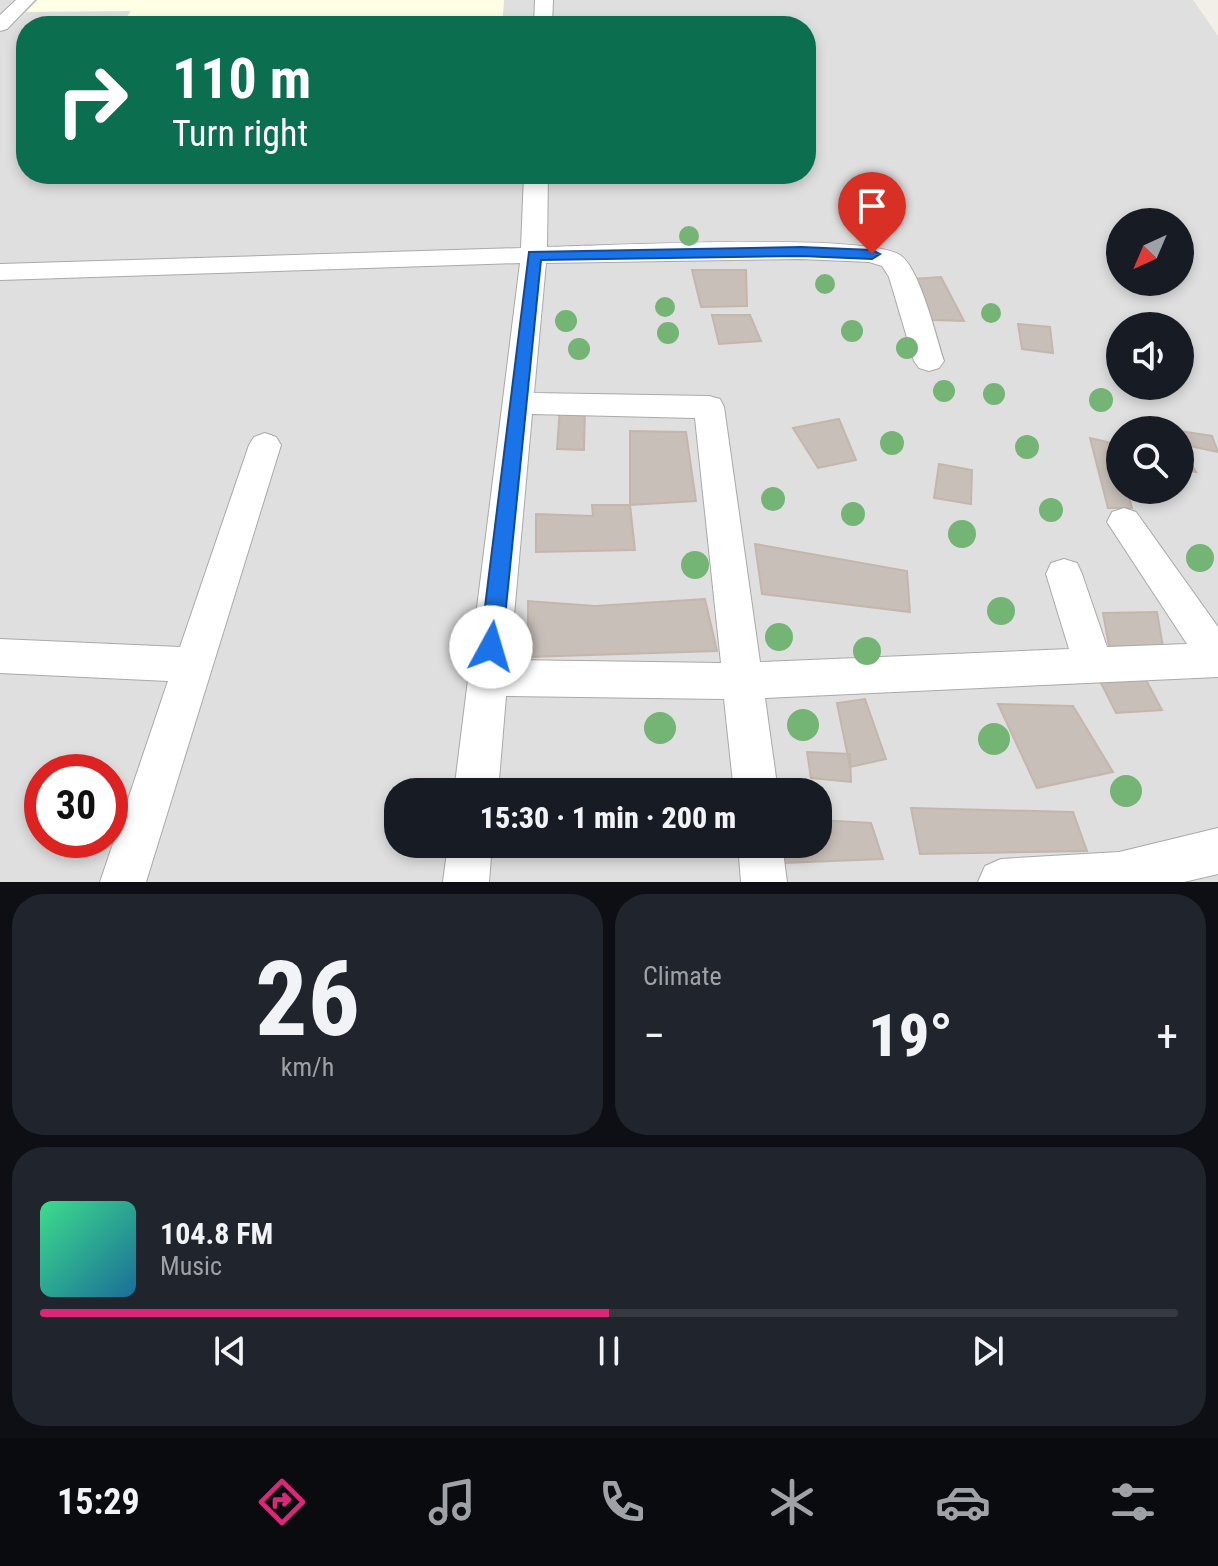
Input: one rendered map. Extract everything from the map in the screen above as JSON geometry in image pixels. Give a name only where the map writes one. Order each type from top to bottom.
[{"type":"street","points":[[0,25],[26,0]]},
{"type":"street","points":[[477,778],[534,255],[536,184]]},
{"type":"street","points":[[0,272],[534,255],[801,251],[884,256],[892,261],[902,277],[929,361]]},
{"type":"street","points":[[516,403],[709,407],[754,778]]},
{"type":"street","points":[[123,882],[265,445]]},
{"type":"street","points":[[1124,522],[1218,659]]},
{"type":"street","points":[[1064,574],[1094,666]]},
{"type":"street","points":[[0,656],[194,665]]},
{"type":"street","points":[[488,678],[743,681],[1218,659]]},
{"type":"street","points":[[1001,882],[1119,875],[1218,851]]},
{"type":"street","points":[[466,882],[469,858]]},
{"type":"street","points":[[761,858],[764,882]]},
{"type":"shaded area","points":[[0,0],[1193,0],[1218,36],[1218,882],[0,882]]},
{"type":"shaded area","points":[[38,0],[504,0],[503,16],[127,16],[131,11],[26,12]]},
{"type":"building","points":[[692,270],[746,270],[747,306],[701,307]]},
{"type":"building","points":[[941,277],[964,321],[932,320],[914,279]]},
{"type":"building","points":[[712,315],[750,315],[761,341],[719,344]]},
{"type":"building","points":[[1018,324],[1050,327],[1053,353],[1022,349]]},
{"type":"building","points":[[560,407],[585,407],[584,450],[557,449]]},
{"type":"building","points":[[839,419],[856,460],[818,468],[793,428]]},
{"type":"building","points":[[630,431],[686,432],[696,501],[630,505]]},
{"type":"building","points":[[1194,433],[1212,436],[1218,452],[1194,447]]},
{"type":"building","points":[[1090,438],[1106,442],[1106,500]]},
{"type":"building","points":[[939,464],[972,470],[971,504],[934,498]]},
{"type":"building","points":[[1107,504],[1131,504],[1132,508],[1108,508]]},
{"type":"building","points":[[592,505],[630,505],[635,550],[536,552],[536,514],[593,516]]},
{"type":"building","points":[[755,544],[907,571],[910,612],[762,594]]},
{"type":"building","points":[[705,599],[717,651],[528,657],[528,601],[595,606]]},
{"type":"building","points":[[1157,612],[1163,647],[1109,646],[1103,613]]},
{"type":"building","points":[[1145,678],[1162,710],[1116,713],[1100,681]]},
{"type":"building","points":[[865,699],[886,759],[850,767],[837,703]]},
{"type":"building","points":[[998,704],[1073,706],[1113,772],[1037,788]]},
{"type":"building","points":[[807,752],[850,754],[851,782],[811,778]]},
{"type":"building","points":[[911,808],[1073,812],[1087,851],[920,854]]},
{"type":"building","points":[[832,821],[871,823],[883,859],[783,863],[785,858],[832,858]]},
{"type":"route","points":[[491,647],[534,255],[801,251],[872,254]]}]
